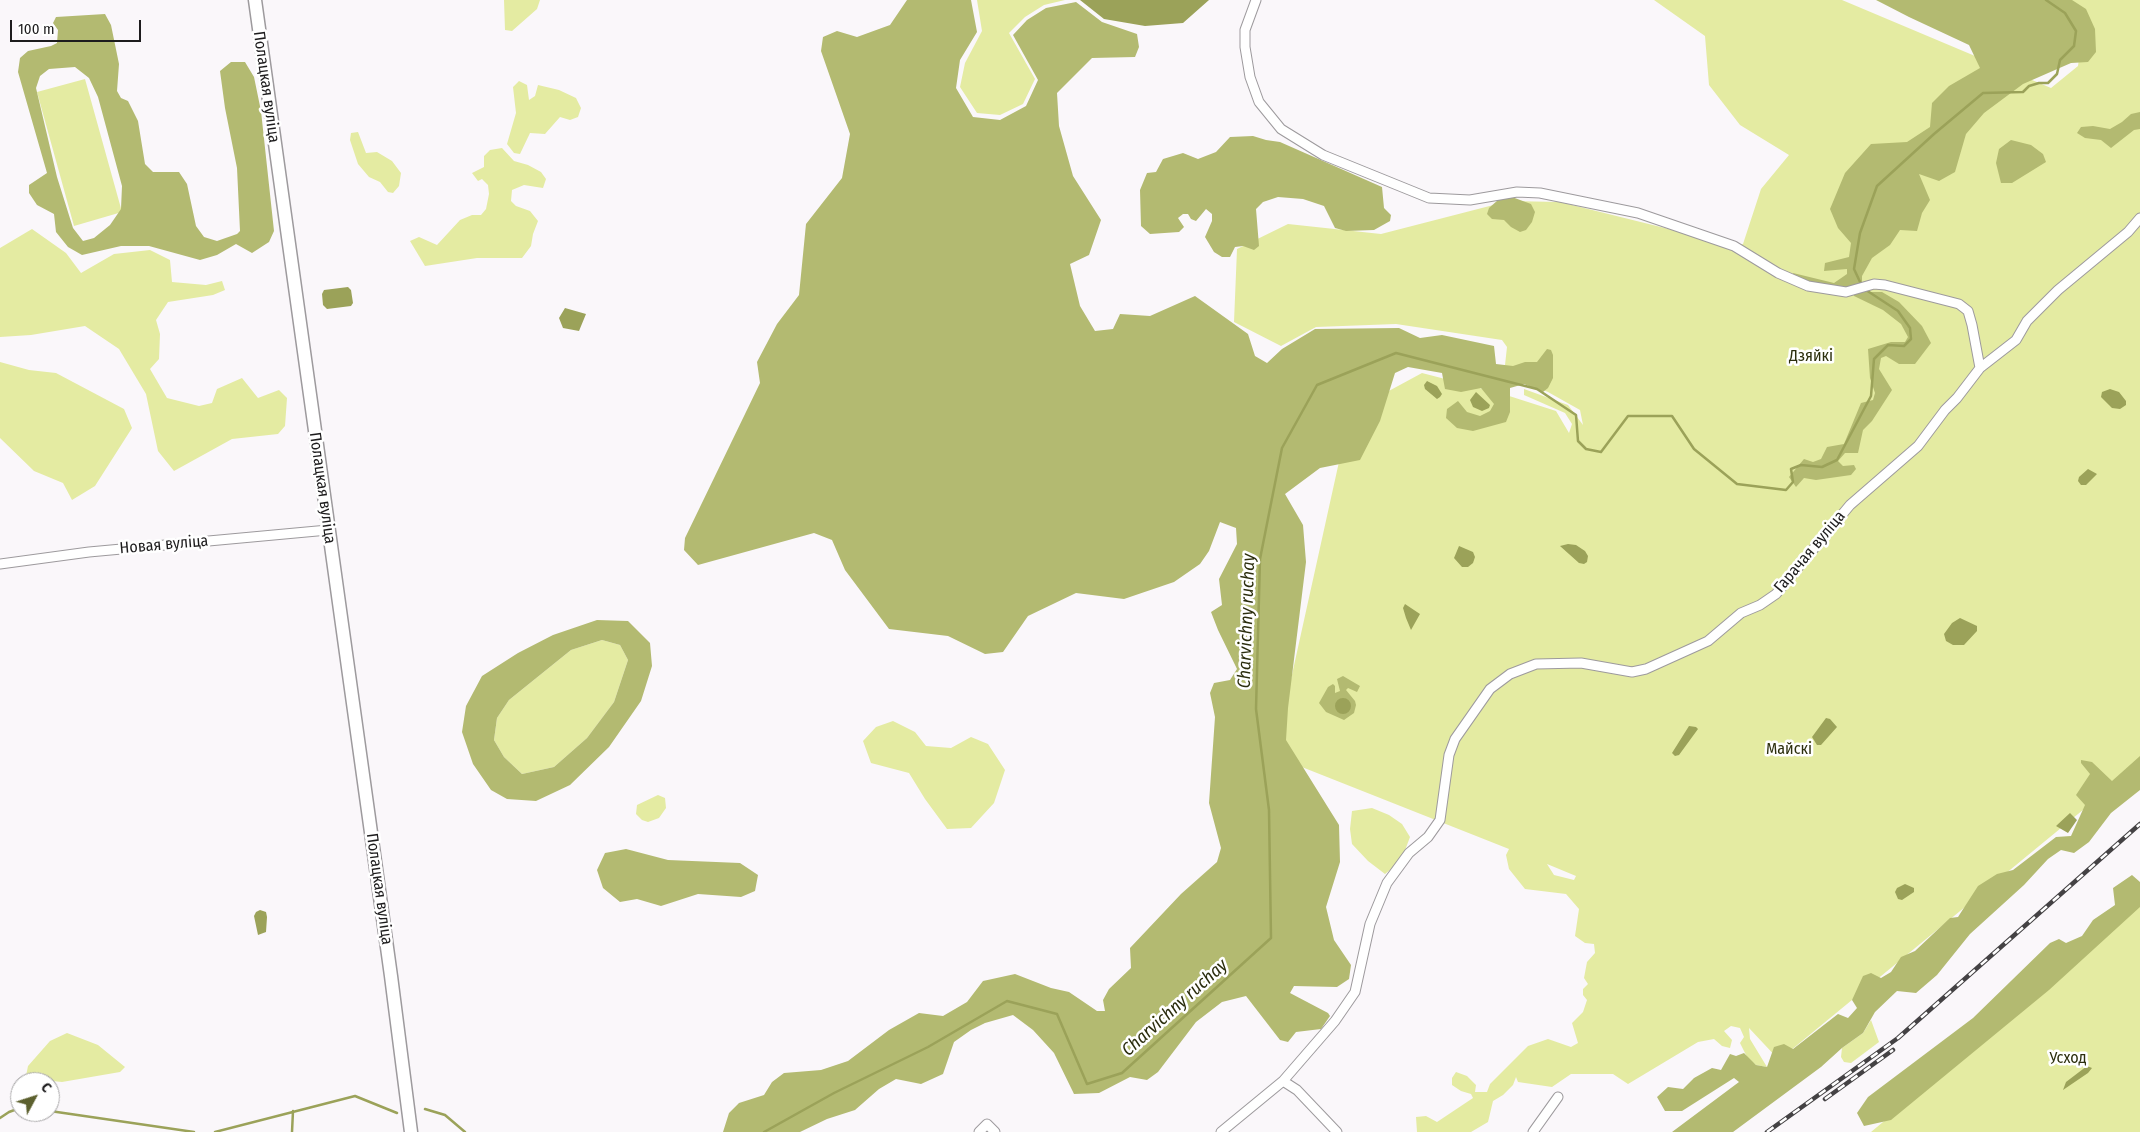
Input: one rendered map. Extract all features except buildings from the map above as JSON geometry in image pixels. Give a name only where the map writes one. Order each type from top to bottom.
[{"type":"main road","name":"Полацкая вуліца","points":[[254,0],[391,976],[411,1132]]},
{"type":"street","points":[[1256,0],[1245,30],[1245,47],[1250,77],[1259,102],[1281,129],[1323,155],[1429,198],[1470,200],[1517,192],[1540,193],[1638,213],[1734,246],[1778,273],[1808,286],[1846,292],[1874,284],[1885,284],[1960,304],[1968,311],[1980,368]]},
{"type":"street","name":"Гарачая вуліца","points":[[1282,1081],[1335,1021],[1354,992],[1370,924],[1387,883],[1409,853],[1428,836],[1440,820],[1444,800],[1445,772],[1455,739],[1490,689],[1510,674],[1536,664],[1581,663],[1632,672],[1646,668],[1708,641],[1741,613],[1760,605],[1776,594],[1850,505],[1918,446],[1944,410],[1958,398],[1980,368],[2016,340],[2027,321],[2058,290],[2128,232],[2140,218]]},
{"type":"street","name":"Новая вуліца","points":[[0,564],[89,552],[328,530]]},
{"type":"street","points":[[1221,1132],[1282,1081],[1296,1090],[1337,1132]]},
{"type":"street","points":[[1533,1132],[1558,1097]]},
{"type":"street","points":[[979,1132],[987,1124],[995,1132]]},
{"type":"green space","points":[[504,0],[540,0],[537,9],[512,31],[505,30]]},
{"type":"green space","points":[[977,0],[1065,0],[1044,5],[1025,17],[1009,33],[1035,79],[1023,104],[1000,115],[977,113],[960,87],[965,63],[982,31]]},
{"type":"green space","name":"Майскі","points":[[1654,0],[1842,0],[2051,88],[2078,66],[2083,26],[2050,0],[2140,0],[2140,763],[1779,1060],[1749,1028],[1750,1039],[1767,1067],[1756,1065],[1748,1059],[1740,1043],[1744,1037],[1740,1028],[1731,1026],[1724,1031],[1732,1040],[1730,1048],[1722,1046],[1714,1039],[1698,1042],[1628,1084],[1613,1074],[1571,1074],[1552,1087],[1518,1082],[1516,1077],[1513,1085],[1503,1095],[1493,1101],[1488,1122],[1471,1132],[1417,1132],[1416,1117],[1426,1116],[1437,1122],[1473,1098],[1471,1094],[1461,1091],[1452,1085],[1452,1078],[1456,1072],[1467,1076],[1476,1085],[1475,1092],[1487,1092],[1490,1084],[1528,1046],[1548,1039],[1571,1047],[1578,1043],[1572,1023],[1583,1012],[1587,1000],[1583,995],[1583,989],[1588,984],[1584,978],[1587,962],[1595,953],[1594,944],[1585,943],[1575,936],[1579,909],[1566,894],[1525,889],[1509,869],[1506,855],[1509,849],[1274,756],[1350,412],[1422,373],[1503,394],[1556,411],[1569,433],[1572,424],[1565,413],[1524,395],[1524,389],[1568,405],[1583,425],[1580,410],[1548,392],[1504,374],[1507,347],[1502,340],[1396,324],[1316,327],[1281,346],[1234,322],[1237,249],[1288,224],[1381,234],[1509,201],[1560,202],[1685,233],[1725,247],[1743,244],[1761,189],[1789,155],[1740,125],[1709,85],[1705,36]],"holes":[[[1547,864],[1576,876],[1574,880],[1554,875]]]},
{"type":"green space","points":[[85,79],[122,212],[74,226],[37,92]]},
{"type":"green space","points":[[519,81],[527,85],[529,100],[535,96],[538,85],[559,90],[576,98],[581,108],[578,117],[570,120],[560,117],[545,134],[530,133],[520,154],[514,153],[507,144],[516,113],[513,87]]},
{"type":"green space","points":[[358,132],[366,153],[377,152],[392,161],[401,173],[399,186],[393,193],[388,192],[380,182],[369,177],[358,164],[350,140],[351,133]]},
{"type":"green space","points":[[502,148],[514,161],[528,165],[541,172],[546,179],[543,188],[524,185],[512,190],[511,201],[516,206],[530,211],[538,221],[531,246],[522,258],[477,258],[425,266],[410,241],[419,237],[437,245],[460,220],[472,215],[481,215],[486,209],[489,194],[488,185],[482,179],[478,181],[472,173],[484,167],[484,156],[490,150]]},
{"type":"green space","points":[[32,229],[66,253],[81,273],[114,254],[150,250],[170,260],[172,282],[206,285],[222,281],[225,290],[213,295],[168,302],[156,320],[160,334],[159,359],[150,369],[167,398],[199,406],[212,403],[217,389],[242,378],[258,398],[279,390],[287,398],[285,426],[278,434],[232,439],[174,471],[158,451],[146,394],[119,349],[85,326],[31,335],[0,337],[0,248]]},
{"type":"green space","points":[[0,362],[29,370],[56,373],[124,409],[132,428],[95,486],[72,500],[63,483],[34,471],[0,438]]},
{"type":"green space","points":[[602,640],[620,645],[628,660],[614,702],[587,738],[554,767],[522,774],[504,757],[494,740],[497,718],[509,700],[571,650]]},
{"type":"green space","points":[[893,721],[915,732],[926,746],[951,748],[971,737],[988,744],[1005,770],[994,803],[971,828],[947,829],[909,773],[871,763],[863,741],[876,727]]},
{"type":"green space","points":[[658,795],[665,798],[666,808],[659,818],[648,822],[642,820],[636,814],[637,805]]},
{"type":"green space","points":[[1372,808],[1389,815],[1402,824],[1410,837],[1401,861],[1385,874],[1368,861],[1352,844],[1350,829],[1352,811]]},
{"type":"green space","name":"Усход","points":[[2140,887],[2140,1132],[1871,1132],[1943,1072]]},
{"type":"green space","points":[[1871,1020],[1879,1042],[1851,1063],[1844,1062],[1841,1057],[1842,1048],[1863,1033]]},
{"type":"green space","points":[[67,1033],[98,1045],[125,1067],[120,1072],[62,1082],[60,1082],[60,1072],[27,1072],[28,1066],[50,1041]]},
{"type":"shaded area","points":[[907,0],[971,0],[977,32],[960,60],[956,88],[973,117],[1000,120],[1026,106],[1038,80],[1013,35],[1027,20],[1046,8],[1076,2],[1102,22],[1137,34],[1139,47],[1135,57],[1092,58],[1057,93],[1059,126],[1073,176],[1101,220],[1089,255],[1070,264],[1080,306],[1095,331],[1113,329],[1120,314],[1150,316],[1195,296],[1248,334],[1255,356],[1267,363],[1282,349],[1315,329],[1399,328],[1420,338],[1442,335],[1494,346],[1496,364],[1513,366],[1525,362],[1537,362],[1547,349],[1551,350],[1553,355],[1553,378],[1548,388],[1543,392],[1524,384],[1510,388],[1510,412],[1506,422],[1473,431],[1457,428],[1446,418],[1447,409],[1458,401],[1467,412],[1480,416],[1490,411],[1494,404],[1481,388],[1461,392],[1445,389],[1442,373],[1408,367],[1395,373],[1380,421],[1360,460],[1320,468],[1285,494],[1303,525],[1306,562],[1288,708],[1286,740],[1339,825],[1340,862],[1326,907],[1334,940],[1351,965],[1349,979],[1337,987],[1294,986],[1290,993],[1328,1013],[1330,1016],[1321,1029],[1296,1032],[1288,1042],[1280,1040],[1246,996],[1222,1002],[1196,1022],[1158,1072],[1147,1080],[1130,1077],[1099,1093],[1074,1094],[1054,1053],[1033,1030],[1013,1015],[985,1023],[954,1042],[943,1074],[921,1084],[896,1079],[879,1089],[855,1110],[827,1119],[800,1132],[723,1132],[729,1113],[739,1103],[764,1095],[772,1082],[784,1073],[821,1070],[848,1061],[889,1030],[919,1013],[943,1016],[967,1002],[983,981],[1015,974],[1051,988],[1069,992],[1097,1011],[1105,1011],[1103,1000],[1109,989],[1131,968],[1130,948],[1181,894],[1217,862],[1221,848],[1209,803],[1215,717],[1210,693],[1214,683],[1230,680],[1237,669],[1211,612],[1222,605],[1219,579],[1237,544],[1236,528],[1220,522],[1209,551],[1200,564],[1174,582],[1124,599],[1076,593],[1028,616],[1003,652],[985,654],[948,636],[889,629],[845,570],[832,540],[814,533],[698,565],[684,550],[685,538],[760,383],[757,362],[777,324],[799,295],[806,224],[842,178],[850,134],[821,51],[823,37],[837,31],[857,37],[890,25]]},
{"type":"shaded area","points":[[1080,0],[1209,0],[1183,23],[1145,26],[1104,19]]},
{"type":"shaded area","points":[[1876,0],[2072,0],[2086,9],[2095,29],[2096,52],[2088,62],[2071,63],[2023,84],[1984,113],[1966,134],[1955,172],[1939,181],[1919,174],[1930,200],[1922,213],[1917,231],[1900,230],[1890,245],[1872,258],[1862,276],[1862,292],[1882,292],[1899,302],[1922,326],[1931,343],[1915,364],[1899,364],[1886,356],[1881,358],[1879,369],[1892,390],[1872,421],[1863,430],[1858,453],[1845,453],[1838,461],[1843,466],[1854,465],[1856,469],[1851,475],[1816,480],[1804,478],[1796,487],[1789,477],[1804,459],[1813,462],[1821,459],[1827,447],[1844,444],[1861,403],[1873,400],[1875,393],[1870,378],[1868,349],[1891,342],[1905,342],[1908,337],[1901,324],[1883,310],[1854,296],[1851,286],[1833,290],[1794,277],[1793,273],[1834,283],[1847,274],[1847,269],[1824,271],[1825,263],[1849,257],[1851,243],[1838,228],[1830,209],[1845,173],[1871,144],[1907,142],[1930,127],[1932,103],[1949,86],[1980,68],[1969,45]]},
{"type":"shaded area","points":[[105,14],[111,25],[119,64],[117,91],[121,98],[128,101],[138,121],[145,164],[153,172],[179,172],[187,184],[196,226],[204,237],[217,241],[237,234],[240,231],[237,168],[220,71],[231,62],[245,62],[254,77],[261,111],[274,231],[269,242],[252,253],[236,244],[217,255],[200,260],[149,246],[121,246],[82,255],[68,247],[56,232],[54,214],[37,205],[29,193],[29,185],[47,173],[18,72],[20,58],[28,51],[57,43],[58,30],[53,23],[56,17]],"holes":[[[75,67],[89,78],[98,97],[122,186],[121,209],[110,225],[94,238],[83,241],[73,228],[57,177],[36,88],[40,76],[49,69]]]},
{"type":"shaded area","points":[[2140,112],[2140,129],[2134,130],[2111,148],[2101,140],[2085,138],[2077,133],[2081,127],[2093,126],[2110,129],[2131,114]]},
{"type":"shaded area","points":[[1253,136],[1280,142],[1382,187],[1384,208],[1391,215],[1390,221],[1374,230],[1346,231],[1335,228],[1324,206],[1303,199],[1278,197],[1263,202],[1256,209],[1259,246],[1254,250],[1243,246],[1235,247],[1230,257],[1222,257],[1214,252],[1205,237],[1212,221],[1212,214],[1206,209],[1196,221],[1191,219],[1188,214],[1183,214],[1178,218],[1184,227],[1179,232],[1150,234],[1141,226],[1140,190],[1147,173],[1156,172],[1163,159],[1183,153],[1198,159],[1216,152],[1230,137]]},
{"type":"shaded area","points":[[2011,140],[2031,145],[2043,154],[2046,162],[2012,183],[2001,183],[1996,163],[1999,149]]},
{"type":"shaded area","points":[[1512,197],[1531,204],[1535,212],[1532,222],[1526,230],[1520,232],[1504,220],[1492,219],[1487,214],[1489,208],[1498,200]]},
{"type":"shaded area","points":[[348,287],[351,290],[353,303],[351,306],[327,309],[323,305],[322,294],[324,290]]},
{"type":"shaded area","points":[[565,308],[586,314],[579,331],[563,328],[559,318]]},
{"type":"shaded area","points":[[1427,381],[1437,386],[1442,394],[1440,397],[1437,399],[1425,389],[1424,385]]},
{"type":"shaded area","points":[[2110,389],[2119,392],[2126,401],[2126,405],[2120,409],[2112,408],[2101,397],[2102,392]]},
{"type":"shaded area","points":[[1476,392],[1490,405],[1489,408],[1482,411],[1473,407],[1470,400]]},
{"type":"shaded area","points":[[2088,469],[2097,474],[2086,485],[2081,485],[2078,481],[2079,477]]},
{"type":"shaded area","points":[[1576,545],[1585,551],[1588,556],[1587,562],[1584,564],[1579,563],[1560,546]]},
{"type":"shaded area","points":[[1459,546],[1473,552],[1475,557],[1473,563],[1468,567],[1462,567],[1454,558]]},
{"type":"shaded area","points":[[1405,604],[1420,614],[1411,630],[1403,608]]},
{"type":"shaded area","points":[[1960,618],[1977,626],[1977,631],[1964,645],[1953,645],[1946,641],[1944,634],[1952,623]]},
{"type":"shaded area","points":[[597,620],[628,621],[650,643],[652,666],[641,701],[609,747],[570,785],[536,801],[507,799],[491,790],[473,764],[462,732],[466,706],[482,676],[518,653],[553,635]],"holes":[[[602,640],[620,645],[628,660],[614,702],[587,738],[554,767],[522,774],[504,757],[494,740],[497,718],[509,700],[571,650]]]},
{"type":"shaded area","points":[[1343,676],[1360,686],[1357,692],[1348,688],[1346,690],[1356,705],[1354,713],[1344,720],[1326,712],[1319,703],[1328,687],[1333,684],[1335,686],[1335,693],[1340,691],[1337,679]]},
{"type":"shaded area","points":[[1340,698],[1346,698],[1351,703],[1349,712],[1340,714],[1335,709],[1335,703]]},
{"type":"shaded area","points":[[1826,718],[1830,719],[1837,727],[1821,745],[1817,745],[1812,737]]},
{"type":"shaded area","points":[[1689,726],[1698,729],[1679,755],[1675,756],[1672,753]]},
{"type":"shaded area","points":[[2140,756],[2140,790],[2111,813],[2089,842],[2074,853],[2061,850],[2048,859],[2024,885],[1970,934],[1937,975],[1916,993],[1897,991],[1875,1012],[1863,1033],[1842,1048],[1821,1067],[1733,1132],[1672,1132],[1739,1082],[1734,1078],[1682,1111],[1665,1111],[1657,1097],[1668,1087],[1683,1089],[1694,1078],[1712,1068],[1721,1070],[1730,1054],[1736,1056],[1744,1053],[1756,1065],[1767,1067],[1774,1047],[1784,1044],[1793,1049],[1838,1014],[1848,1018],[1857,1008],[1852,1000],[1863,976],[1871,973],[1881,978],[1891,972],[1901,957],[1915,951],[1950,918],[1958,917],[1978,886],[1997,874],[2013,870],[2056,837],[2071,836],[2085,805],[2076,795],[2090,774],[2081,763],[2081,760],[2092,762],[2112,781]]},
{"type":"shaded area","points":[[2070,813],[2077,820],[2068,833],[2056,826]]},
{"type":"shaded area","points":[[626,849],[668,860],[740,863],[758,875],[755,891],[741,897],[698,894],[661,906],[637,899],[620,902],[603,888],[597,870],[605,853]]},
{"type":"shaded area","points":[[2132,875],[2140,882],[2140,907],[2049,990],[1891,1120],[1864,1126],[1857,1113],[1868,1097],[1973,1018],[2050,943],[2059,939],[2066,943],[2082,936],[2093,920],[2115,905],[2113,888]]},
{"type":"shaded area","points":[[1905,884],[1914,888],[1914,892],[1902,900],[1898,899],[1895,892],[1897,888]]},
{"type":"shaded area","points":[[260,910],[266,912],[266,932],[258,935],[254,916]]},
{"type":"shaded area","points":[[2087,1066],[2092,1068],[2088,1073],[2063,1090],[2066,1082]]},
{"type":"waterway","name":"Charvichny ruchay","points":[[1861,284],[1854,269],[1860,233],[1877,186],[1983,93],[2023,92],[2029,86],[2048,83],[2057,74],[2060,60],[2074,46],[2076,31],[2065,13],[2046,0]]},
{"type":"waterway","name":"Charvichny ruchay","points":[[764,1132],[834,1093],[928,1047],[1007,1001],[1057,1014],[1087,1084],[1122,1073],[1271,938],[1269,810],[1256,709],[1260,559],[1282,448],[1317,385],[1396,353],[1537,389],[1576,415],[1578,441],[1586,449],[1601,452],[1628,416],[1672,416],[1694,449],[1737,484],[1786,490],[1793,482],[1791,469],[1801,465],[1822,467],[1837,460],[1871,396],[1874,359],[1888,345],[1904,346],[1911,339],[1910,328],[1898,311],[1866,290]]},
{"type":"waterway","points":[[215,1132],[355,1096],[397,1113]]},
{"type":"waterway","name":"Charvichny ruchay","points":[[425,1109],[445,1115],[465,1132]]},
{"type":"waterway","points":[[292,1132],[293,1111]]},
{"type":"waterway","points":[[0,1118],[10,1112]]},
{"type":"waterway","points":[[60,1112],[194,1132]]},
{"type":"railway","points":[[1767,1132],[1898,1038],[2140,824]]},
{"type":"railway","points":[[1825,1099],[1893,1050]]},
{"type":"park label","name":"Дзяйкі","points":[[1811,357]]}]
